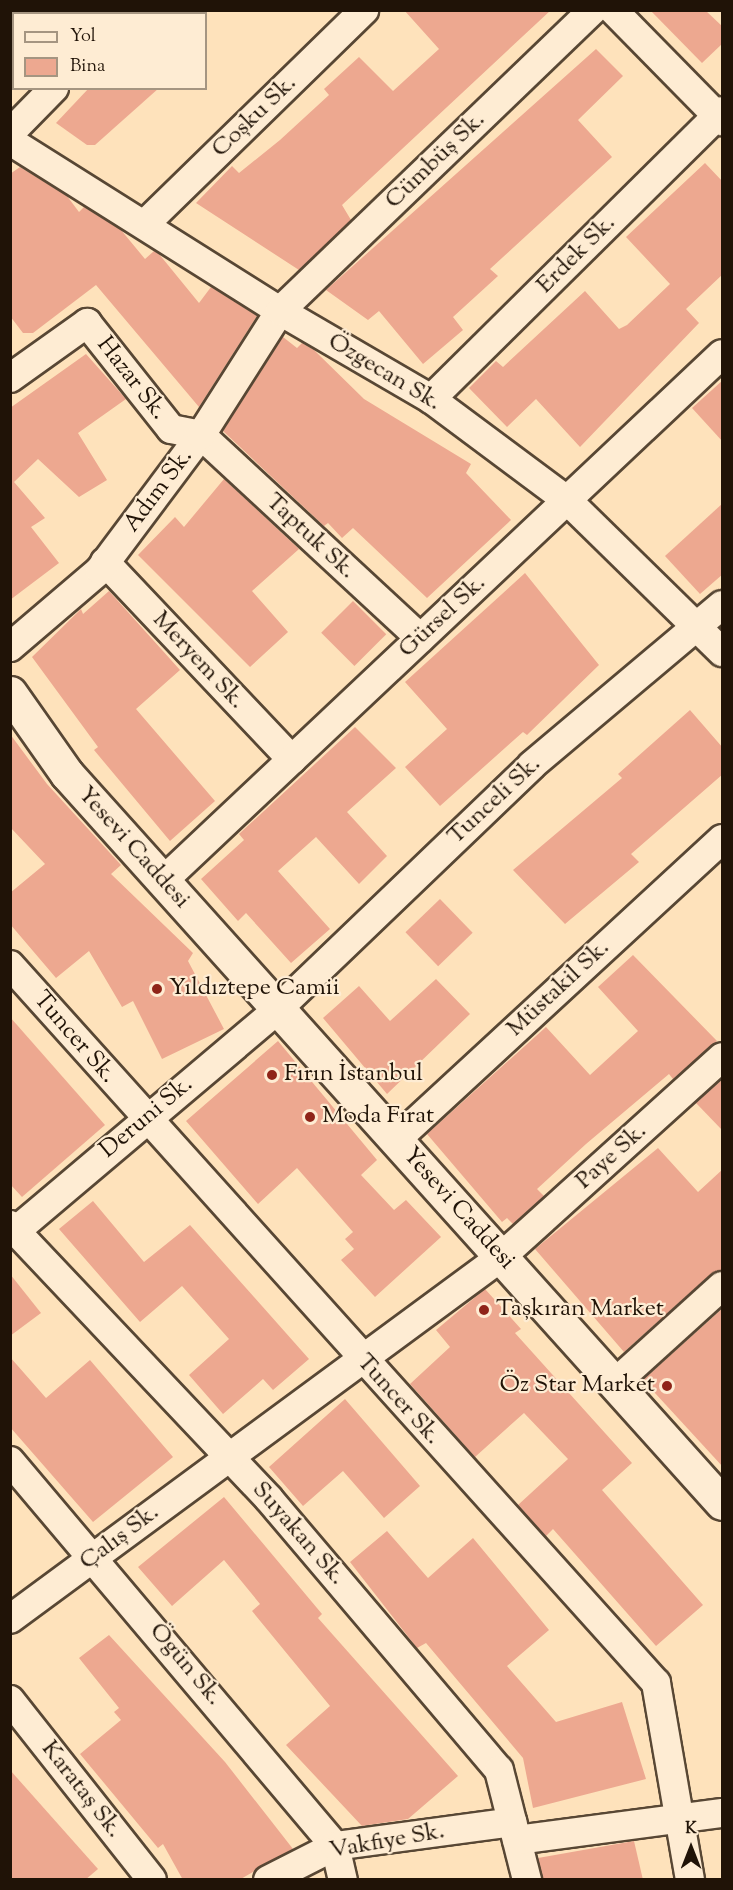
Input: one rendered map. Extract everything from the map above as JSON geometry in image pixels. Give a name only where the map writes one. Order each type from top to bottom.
[{"type":"street","name":"Coşku Sk.","points":[[146,223],[364,10]]},
{"type":"street","name":"Cümbüş Sk.","points":[[280,311],[593,10]]},
{"type":"street","points":[[613,10],[721,116]]},
{"type":"street","points":[[10,133],[52,90]]},
{"type":"street","name":"Erdek Sk.","points":[[431,399],[721,116]]},
{"type":"street","name":"Özgecan Sk.","points":[[10,141],[146,223],[280,311],[431,399],[568,501],[700,626],[723,652]]},
{"type":"street","name":"Adım Sk.","points":[[10,647],[105,562],[201,435],[280,311]]},
{"type":"street","name":"Hazar Sk.","points":[[10,378],[87,323],[171,429],[201,435]]},
{"type":"street","name":"Gürsel Sk.","points":[[163,881],[723,354]]},
{"type":"street","name":"Taptuk Sk.","points":[[201,435],[420,638]]},
{"type":"street","name":"Meryem Sk.","points":[[105,562],[292,760]]},
{"type":"street","name":"Tunceli Sk.","points":[[278,1009],[532,765],[723,605]]},
{"type":"street","name":"Yesevi Caddesi","points":[[10,693],[67,774],[722,1501]]},
{"type":"street","name":"Müstakil Sk.","points":[[396,1140],[723,839]]},
{"type":"street","name":"Tuncer Sk.","points":[[10,965],[145,1119],[656,1683],[677,1818],[690,1880]]},
{"type":"street","name":"Deruni Sk.","points":[[14,1227],[278,1009]]},
{"type":"street","name":"Paye Sk.","points":[[362,1360],[501,1257],[723,1057]]},
{"type":"street","name":"Suyakan Sk.","points":[[14,1227],[229,1456],[499,1770],[527,1880]]},
{"type":"street","points":[[615,1383],[723,1286]]},
{"type":"street","name":"Çalış Sk.","points":[[10,1619],[362,1360]]},
{"type":"street","name":"Ögün Sk.","points":[[10,1461],[95,1556],[335,1846],[343,1880]]},
{"type":"street","name":"Karataş Sk.","points":[[10,1700],[152,1880]]},
{"type":"street","name":"Vakfiye Sk.","points":[[268,1880],[335,1846],[723,1813]]},
{"type":"building","points":[[404,10],[551,10],[342,205],[351,220],[299,270],[196,203],[232,166],[239,173],[280,140],[329,95],[324,89],[359,57],[393,91],[439,49]]},
{"type":"building","points":[[650,10],[705,10],[723,27],[723,43],[702,63]]},
{"type":"building","points":[[596,49],[623,76],[578,120],[612,157],[490,269],[498,276],[453,317],[463,330],[423,364],[379,311],[368,320],[326,290]]},
{"type":"building","points":[[87,90],[157,90],[95,145],[87,145],[56,123]]},
{"type":"building","points":[[705,163],[723,182],[723,274],[686,309],[699,323],[580,447],[536,399],[507,427],[469,388],[496,361],[503,367],[585,291],[619,329],[627,325],[670,284],[626,237]]},
{"type":"building","points":[[20,167],[67,196],[79,212],[84,207],[121,230],[145,259],[154,251],[159,254],[199,303],[211,287],[257,316],[199,407],[96,285],[33,333],[23,333],[10,316],[10,174]]},
{"type":"building","points":[[283,337],[297,348],[302,343],[314,350],[364,399],[471,464],[466,473],[511,520],[427,598],[353,528],[342,538],[328,523],[324,526],[223,431]]},
{"type":"building","points":[[86,354],[126,399],[78,433],[107,480],[79,497],[38,459],[14,482],[45,518],[31,527],[59,563],[10,600],[10,408]]},
{"type":"building","points":[[723,380],[723,442],[692,408]]},
{"type":"building","points":[[224,479],[299,549],[252,591],[288,632],[250,667],[138,555],[175,517],[184,527]]},
{"type":"building","points":[[723,503],[723,574],[700,594],[665,556]]},
{"type":"building","points":[[525,573],[599,665],[527,735],[523,732],[440,806],[405,767],[447,729],[405,682]]},
{"type":"building","points":[[109,591],[180,670],[136,709],[215,801],[170,841],[94,750],[98,747],[32,657],[81,609],[83,614]]},
{"type":"building","points":[[353,601],[386,634],[354,666],[321,633]]},
{"type":"building","points":[[690,710],[723,748],[723,774],[631,854],[639,862],[565,924],[513,870],[622,778],[618,774]]},
{"type":"building","points":[[355,727],[396,768],[347,812],[387,856],[359,884],[316,837],[278,871],[330,929],[291,963],[246,913],[238,921],[201,879],[244,840],[239,834]]},
{"type":"building","points":[[10,734],[47,784],[121,865],[111,874],[193,953],[188,961],[224,1029],[162,1059],[133,1001],[122,1007],[89,951],[56,978],[10,924],[10,893],[45,864],[10,827]]},
{"type":"building","points":[[440,899],[473,933],[438,966],[405,932]]},
{"type":"building","points":[[633,955],[717,1041],[673,1079],[669,1074],[586,1144],[537,1189],[544,1196],[513,1224],[507,1218],[502,1222],[427,1134],[546,1027],[590,1075],[638,1031],[598,987]]},
{"type":"building","points":[[436,979],[470,1014],[387,1094],[323,1018],[359,986],[390,1021]]},
{"type":"building","points":[[10,1017],[105,1125],[22,1197],[10,1184]]},
{"type":"building","points":[[278,1041],[377,1160],[361,1175],[394,1210],[406,1200],[441,1237],[375,1297],[341,1260],[354,1249],[345,1239],[353,1232],[297,1168],[258,1204],[186,1121]]},
{"type":"building","points":[[723,1079],[723,1131],[696,1103]]},
{"type":"building","points":[[658,1148],[698,1192],[723,1169],[723,1270],[711,1274],[624,1352],[535,1249]]},
{"type":"building","points":[[93,1201],[144,1262],[190,1225],[309,1359],[273,1390],[263,1379],[223,1414],[189,1375],[229,1339],[182,1286],[140,1322],[59,1229]]},
{"type":"building","points":[[10,1274],[41,1313],[10,1336]]},
{"type":"building","points":[[485,1289],[521,1329],[515,1333],[632,1463],[602,1490],[703,1605],[656,1646],[553,1529],[546,1536],[518,1505],[568,1459],[524,1413],[475,1457],[410,1384],[450,1347],[436,1330]]},
{"type":"building","points":[[723,1308],[723,1467],[643,1380]]},
{"type":"building","points":[[10,1357],[46,1398],[90,1360],[173,1457],[93,1522],[10,1427]]},
{"type":"building","points":[[345,1399],[420,1486],[384,1518],[343,1471],[303,1506],[269,1467]]},
{"type":"building","points":[[224,1497],[322,1614],[318,1618],[458,1776],[408,1819],[362,1826],[286,1745],[330,1706],[252,1611],[260,1604],[224,1560],[172,1606],[138,1567]]},
{"type":"building","points":[[387,1531],[428,1578],[473,1538],[549,1630],[507,1666],[556,1722],[622,1702],[646,1779],[533,1808],[523,1758],[426,1643],[417,1648],[350,1562]]},
{"type":"building","points":[[109,1635],[225,1762],[293,1849],[239,1880],[183,1880],[163,1844],[158,1848],[80,1754],[121,1720],[114,1712],[119,1708],[79,1658]]},
{"type":"building","points":[[10,1770],[98,1869],[85,1880],[10,1880]]},
{"type":"building","points":[[634,1841],[643,1880],[543,1880],[538,1858]]},
{"type":"place","name":"Yıldıztepe Camii","points":[[157,989]]},
{"type":"place","name":"Fırın İstanbul","points":[[272,1075]]},
{"type":"place","name":"Moda Fırat","points":[[310,1117]]},
{"type":"place","name":"Taşkıran Market","points":[[484,1310]]},
{"type":"place","name":"Öz Star Market","points":[[667,1386]]}]
